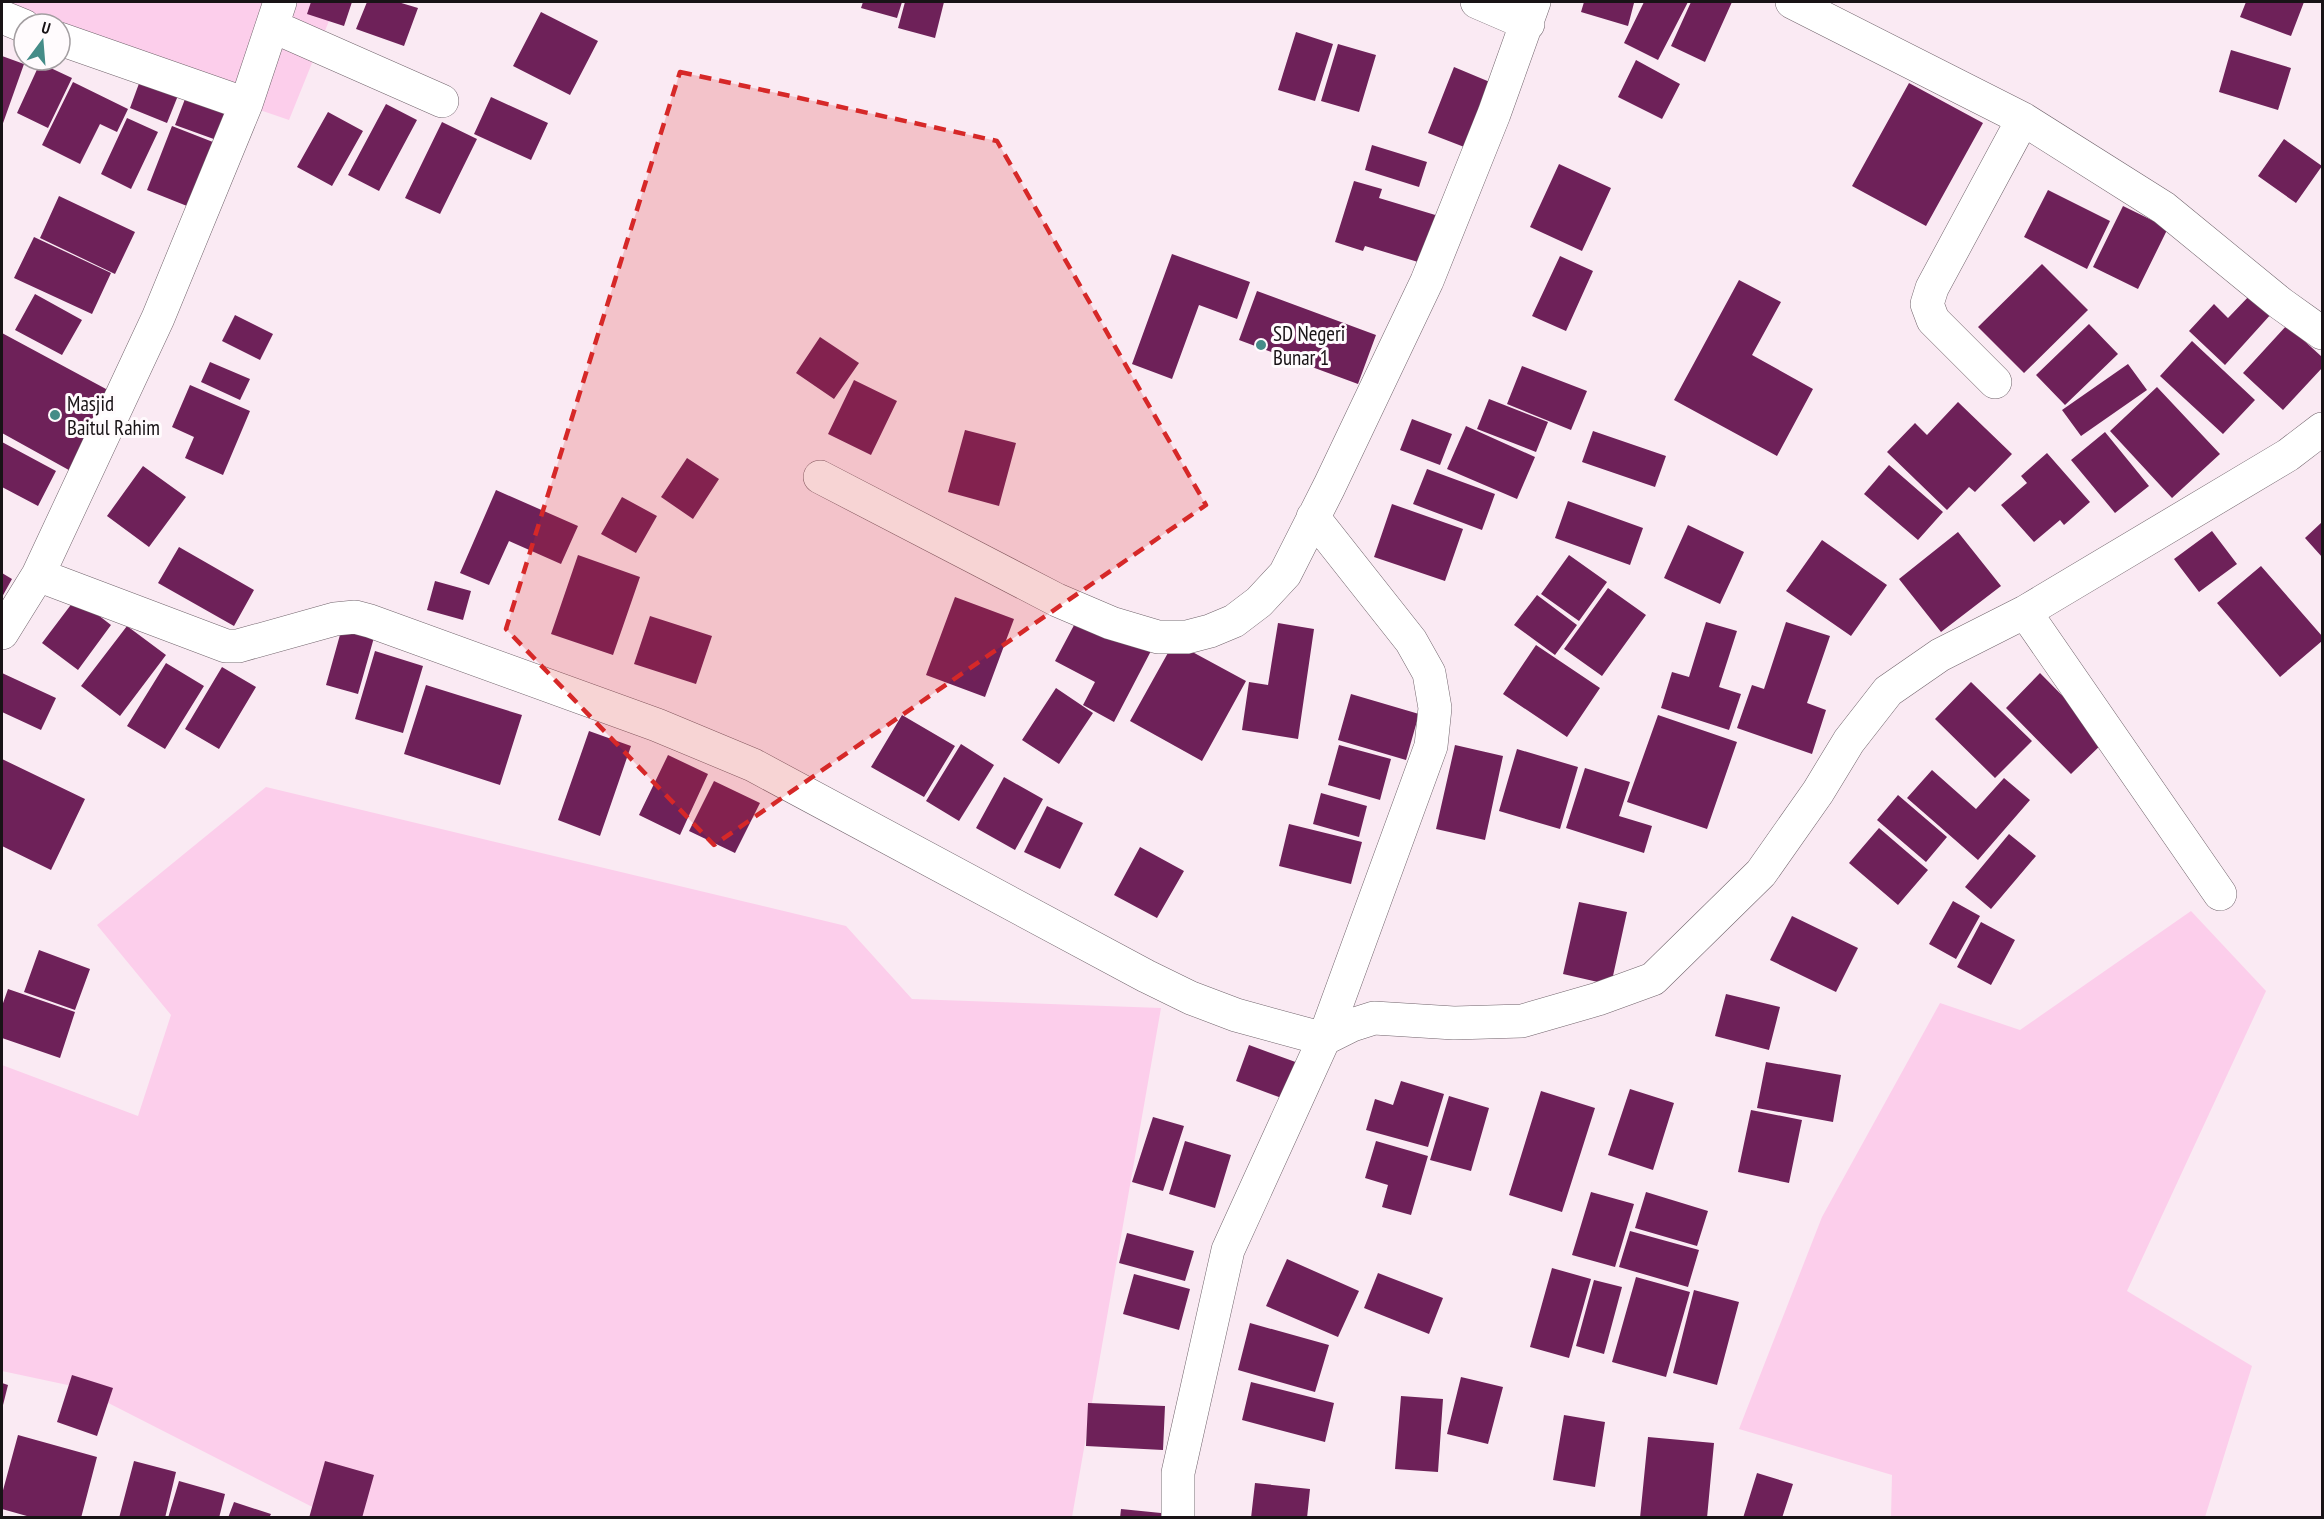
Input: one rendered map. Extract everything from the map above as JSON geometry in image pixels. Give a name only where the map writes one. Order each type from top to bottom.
[{"type":"street","points":[[820,477],[1057,600],[1111,623],[1158,637],[1187,637],[1234,621],[1259,602],[1285,574],[1313,517],[1426,281],[1531,13],[1477,2]]},
{"type":"street","points":[[1792,2],[2023,119],[2164,208],[2280,303],[2322,333]]},
{"type":"street","points":[[2,633],[38,575],[158,318],[246,104],[276,14],[441,101]]},
{"type":"street","points":[[72,43],[246,104]]},
{"type":"street","points":[[1995,382],[1933,320],[1928,304],[1932,288],[2023,119]]},
{"type":"street","points":[[38,575],[226,646],[238,646],[335,620],[355,617],[370,621],[657,725],[753,765],[1191,998],[1236,1015],[1324,1039],[1352,1025],[1374,1018],[1454,1023],[1522,1021],[1598,999],[1653,979],[1761,873],[1818,792],[1849,741],[1888,691],[1940,655],[2025,612],[2288,455],[2322,429]]},
{"type":"street","points":[[1178,1518],[1178,1473],[1228,1250],[1324,1039],[1431,746],[1435,708],[1429,673],[1411,641],[1313,517]]},
{"type":"street","points":[[2025,612],[2220,894]]},
{"type":"highlighted area","points":[[680,72],[997,141],[1206,505],[714,845],[506,629]]},
{"type":"shaded area","points":[[2,2],[323,2],[333,11],[289,120],[72,45],[72,12],[12,12]]},
{"type":"shaded area","points":[[266,787],[846,926],[912,999],[1161,1008],[1072,1517],[332,1517],[77,1387],[2,1371],[2,1065],[138,1116],[171,1015],[97,925]]},
{"type":"shaded area","points":[[2191,911],[2266,991],[2127,1291],[2252,1366],[2205,1517],[1891,1517],[1892,1475],[1739,1429],[1822,1217],[1940,1003],[2020,1030]]},
{"type":"building","points":[[311,2],[352,2],[344,26],[307,14]]},
{"type":"building","points":[[367,2],[398,2],[418,8],[404,46],[356,29]]},
{"type":"building","points":[[863,2],[902,2],[897,18],[861,8]]},
{"type":"building","points":[[905,2],[944,2],[935,38],[898,28]]},
{"type":"building","points":[[1584,2],[1634,3],[1628,26],[1581,12]]},
{"type":"building","points":[[1644,2],[1688,2],[1658,60],[1624,43]]},
{"type":"building","points":[[1691,2],[1732,2],[1705,62],[1671,46]]},
{"type":"building","points":[[2246,2],[2304,2],[2291,36],[2240,17]]},
{"type":"building","points":[[541,12],[598,41],[570,95],[513,66]]},
{"type":"building","points":[[1296,32],[1333,44],[1315,101],[1278,90]]},
{"type":"building","points":[[1338,44],[1376,55],[1359,112],[1321,101]]},
{"type":"building","points":[[2231,50],[2291,68],[2278,110],[2219,92]]},
{"type":"building","points":[[2,56],[12,60],[12,72],[21,72],[2,126]]},
{"type":"building","points":[[1636,60],[1680,84],[1662,119],[1618,97]]},
{"type":"building","points":[[1454,67],[1497,85],[1472,150],[1428,133]]},
{"type":"building","points":[[36,72],[59,72],[72,78],[48,128],[17,113]]},
{"type":"building","points":[[141,78],[179,93],[167,123],[130,108]]},
{"type":"building","points":[[73,82],[128,109],[117,132],[100,124],[80,164],[42,145]]},
{"type":"building","points":[[1909,83],[1983,123],[1926,226],[1852,186]]},
{"type":"building","points":[[190,86],[236,105],[222,142],[175,125]]},
{"type":"building","points":[[491,97],[548,123],[531,160],[474,134]]},
{"type":"building","points":[[386,104],[417,120],[379,191],[348,175]]},
{"type":"building","points":[[328,112],[363,131],[332,186],[297,167]]},
{"type":"building","points":[[127,118],[158,132],[131,189],[101,174]]},
{"type":"building","points":[[442,122],[477,139],[440,214],[405,198]]},
{"type":"building","points":[[172,126],[218,144],[192,208],[147,190]]},
{"type":"building","points":[[2284,139],[2322,166],[2296,203],[2258,176]]},
{"type":"building","points":[[1372,145],[1427,162],[1419,187],[1365,170]]},
{"type":"building","points":[[1559,164],[1611,188],[1582,251],[1530,227]]},
{"type":"building","points":[[1354,181],[1382,189],[1379,198],[1442,217],[1428,265],[1365,246],[1363,251],[1335,242]]},
{"type":"building","points":[[2048,190],[2110,221],[2087,269],[2024,237]]},
{"type":"building","points":[[59,196],[135,232],[115,274],[40,238]]},
{"type":"building","points":[[2123,206],[2168,228],[2138,289],[2093,267]]},
{"type":"building","points":[[34,237],[111,273],[92,314],[14,278]]},
{"type":"building","points":[[1172,254],[1250,282],[1237,319],[1199,305],[1172,379],[1132,364]]},
{"type":"building","points":[[1560,256],[1593,271],[1566,331],[1532,316]]},
{"type":"building","points":[[2042,264],[2088,310],[2024,373],[1978,327]]},
{"type":"building","points":[[1739,280],[1781,302],[1752,355],[1813,389],[1777,456],[1674,400]]},
{"type":"building","points":[[1257,291],[1376,335],[1358,384],[1239,340]]},
{"type":"building","points":[[35,294],[82,320],[62,355],[15,330]]},
{"type":"building","points":[[2251,294],[2272,313],[2225,365],[2189,331],[2214,304],[2228,318]]},
{"type":"building","points":[[235,315],[273,334],[260,360],[222,341]]},
{"type":"building","points":[[2089,324],[2118,354],[2065,405],[2036,375]]},
{"type":"building","points":[[2287,325],[2322,357],[2322,368],[2283,410],[2243,373]]},
{"type":"building","name":"Masjid Baitul Rahim","points":[[2,333],[119,396],[76,474],[2,433]]},
{"type":"building","points":[[820,337],[859,363],[834,399],[796,373]]},
{"type":"building","points":[[2192,341],[2255,400],[2223,434],[2160,376]]},
{"type":"building","points":[[210,362],[250,379],[240,400],[201,382]]},
{"type":"building","points":[[2128,364],[2147,390],[2081,436],[2062,410]]},
{"type":"building","points":[[1522,366],[1587,391],[1571,430],[1507,404]]},
{"type":"building","points":[[854,380],[897,401],[871,455],[828,434]]},
{"type":"building","points":[[190,385],[250,411],[223,475],[185,458],[194,437],[172,427]]},
{"type":"building","points":[[2157,387],[2220,454],[2172,498],[2110,431]]},
{"type":"building","points":[[1489,399],[1548,422],[1536,452],[1477,429]]},
{"type":"building","points":[[1958,402],[2012,454],[1975,492],[1969,487],[1947,510],[1887,452],[1915,423],[1927,435]]},
{"type":"building","points":[[1412,419],[1452,434],[1440,465],[1400,450]]},
{"type":"building","points":[[1466,426],[1535,457],[1517,499],[1447,469]]},
{"type":"building","points":[[965,430],[1016,443],[999,506],[948,492]]},
{"type":"building","points":[[1593,431],[1666,456],[1655,487],[1582,462]]},
{"type":"building","points":[[2105,432],[2149,486],[2115,513],[2071,460]]},
{"type":"building","points":[[2,442],[56,471],[38,506],[2,487]]},
{"type":"building","points":[[2047,453],[2090,502],[2064,525],[2060,520],[2034,542],[2001,505],[2027,483],[2021,476]]},
{"type":"building","points":[[687,458],[719,479],[693,519],[661,497]]},
{"type":"building","points":[[1889,465],[1943,512],[1918,540],[1864,494]]},
{"type":"building","points":[[143,466],[186,497],[149,547],[107,516]]},
{"type":"building","points":[[1427,469],[1495,494],[1482,530],[1413,504]]},
{"type":"building","points":[[496,490],[578,526],[561,564],[509,541],[489,585],[460,573]]},
{"type":"building","points":[[622,497],[657,516],[636,553],[601,534]]},
{"type":"building","points":[[1568,501],[1643,528],[1630,565],[1555,538]]},
{"type":"building","points":[[1392,504],[1463,529],[1445,581],[1374,557]]},
{"type":"building","points":[[2322,522],[2322,557],[2305,538]]},
{"type":"building","points":[[1688,525],[1744,552],[1720,604],[1664,578]]},
{"type":"building","points":[[2212,531],[2237,564],[2199,592],[2174,559]]},
{"type":"building","points":[[1958,532],[2001,586],[1941,632],[1899,579]]},
{"type":"building","points":[[1822,540],[1887,585],[1851,636],[1786,591]]},
{"type":"building","points":[[179,547],[254,590],[234,626],[158,583]]},
{"type":"building","points":[[578,555],[640,577],[613,655],[551,634]]},
{"type":"building","points":[[1569,555],[1607,582],[1579,621],[1541,594]]},
{"type":"building","points":[[2261,566],[2322,636],[2322,641],[2280,677],[2217,603]]},
{"type":"building","points":[[2,573],[12,579],[2,597]]},
{"type":"building","points":[[435,581],[471,591],[463,620],[427,610]]},
{"type":"building","points":[[1608,588],[1646,615],[1602,676],[1564,649]]},
{"type":"building","points":[[1537,595],[1577,625],[1555,655],[1514,625]]},
{"type":"building","points":[[955,597],[1014,619],[985,697],[926,675]]},
{"type":"building","points":[[76,598],[111,625],[78,670],[42,643]]},
{"type":"building","points":[[1081,612],[1152,649],[1114,722],[1083,705],[1095,682],[1055,661]]},
{"type":"building","points":[[650,616],[712,636],[696,684],[634,664]]},
{"type":"building","points":[[1706,622],[1737,631],[1719,687],[1741,694],[1729,730],[1661,708],[1672,672],[1689,677]]},
{"type":"building","points":[[1786,622],[1830,636],[1807,703],[1826,710],[1812,754],[1737,728],[1752,685],[1764,689]]},
{"type":"building","points":[[1278,623],[1314,629],[1298,739],[1242,730],[1249,682],[1268,685]]},
{"type":"building","points":[[343,624],[375,634],[358,694],[326,685]]},
{"type":"building","points":[[127,626],[166,655],[120,716],[81,686]]},
{"type":"building","points":[[1174,642],[1246,681],[1202,761],[1130,721]]},
{"type":"building","points":[[1536,645],[1600,688],[1567,737],[1503,694]]},
{"type":"building","points":[[375,651],[423,666],[403,733],[355,719]]},
{"type":"building","points":[[166,663],[204,686],[165,749],[127,726]]},
{"type":"building","points":[[222,667],[256,687],[219,749],[185,729]]},
{"type":"building","points":[[2,673],[56,698],[41,730],[2,712]]},
{"type":"building","points":[[2040,673],[2106,740],[2071,774],[2006,708]]},
{"type":"building","points":[[1971,682],[2032,741],[1995,778],[1935,719]]},
{"type":"building","points":[[426,685],[522,715],[500,785],[404,754]]},
{"type":"building","points":[[1056,688],[1093,713],[1059,764],[1022,740]]},
{"type":"building","points":[[1351,694],[1419,714],[1406,760],[1338,740]]},
{"type":"building","points":[[902,715],[955,746],[924,797],[871,767]]},
{"type":"building","points":[[1658,715],[1737,742],[1707,829],[1627,802]]},
{"type":"building","points":[[589,731],[631,746],[600,836],[558,820]]},
{"type":"building","points":[[961,744],[994,765],[959,821],[926,801]]},
{"type":"building","points":[[1339,745],[1391,759],[1380,800],[1328,785]]},
{"type":"building","points":[[1455,745],[1503,756],[1485,840],[1436,829]]},
{"type":"building","points":[[1517,749],[1578,767],[1560,829],[1499,811]]},
{"type":"building","points":[[668,755],[708,774],[680,835],[639,815]]},
{"type":"building","points":[[2,759],[85,799],[51,870],[2,846]]},
{"type":"building","points":[[1585,768],[1630,782],[1619,816],[1652,826],[1644,853],[1566,828]]},
{"type":"building","points":[[1932,770],[1976,809],[2004,778],[2030,800],[1978,860],[1907,798]]},
{"type":"building","points":[[1004,777],[1043,799],[1015,850],[976,828]]},
{"type":"building","points":[[714,781],[760,803],[735,853],[689,831]]},
{"type":"building","points":[[1321,793],[1367,806],[1359,837],[1313,824]]},
{"type":"building","points":[[1898,795],[1947,837],[1926,862],[1877,820]]},
{"type":"building","points":[[1047,806],[1083,823],[1060,869],[1024,852]]},
{"type":"building","points":[[1289,824],[1362,842],[1351,884],[1279,866]]},
{"type":"building","points":[[1879,828],[1928,870],[1898,905],[1849,863]]},
{"type":"building","points":[[2009,834],[2036,856],[1991,909],[1965,887]]},
{"type":"building","points":[[1140,847],[1184,871],[1157,918],[1114,895]]},
{"type":"building","points":[[1953,901],[1980,916],[1956,959],[1929,944]]},
{"type":"building","points":[[1579,902],[1627,912],[1611,985],[1563,974]]},
{"type":"building","points":[[1792,916],[1858,948],[1836,992],[1770,960]]},
{"type":"building","points":[[1981,922],[2015,940],[1991,985],[1957,967]]},
{"type":"building","points":[[39,950],[90,969],[75,1010],[24,992]]},
{"type":"building","points":[[8,989],[75,1012],[60,1058],[2,1038],[2,1006]]},
{"type":"building","points":[[1726,994],[1780,1007],[1769,1050],[1715,1036]]},
{"type":"building","points":[[1249,1045],[1301,1064],[1287,1100],[1236,1081]]},
{"type":"building","points":[[1766,1062],[1841,1075],[1833,1122],[1757,1108]]},
{"type":"building","points":[[1401,1081],[1444,1094],[1428,1147],[1366,1130],[1375,1099],[1393,1105]]},
{"type":"building","points":[[1630,1089],[1674,1103],[1653,1170],[1608,1155]]},
{"type":"building","points":[[1541,1091],[1595,1108],[1562,1212],[1509,1195]]},
{"type":"building","points":[[1449,1096],[1489,1108],[1471,1171],[1430,1160]]},
{"type":"building","points":[[1751,1110],[1802,1120],[1789,1183],[1738,1172]]},
{"type":"building","points":[[1153,1117],[1184,1126],[1163,1191],[1132,1182]]},
{"type":"building","points":[[1185,1141],[1231,1155],[1215,1208],[1169,1194]]},
{"type":"building","points":[[1376,1141],[1428,1156],[1411,1215],[1382,1207],[1388,1185],[1365,1178]]},
{"type":"building","points":[[1591,1192],[1634,1204],[1615,1267],[1572,1255]]},
{"type":"building","points":[[1646,1192],[1708,1211],[1697,1246],[1635,1228]]},
{"type":"building","points":[[1630,1231],[1699,1250],[1688,1287],[1619,1267]]},
{"type":"building","points":[[1127,1233],[1194,1251],[1185,1281],[1119,1263]]},
{"type":"building","points":[[1287,1259],[1359,1291],[1338,1337],[1266,1306]]},
{"type":"building","points":[[1552,1268],[1591,1279],[1569,1358],[1530,1347]]},
{"type":"building","points":[[1378,1273],[1443,1298],[1429,1334],[1364,1308]]},
{"type":"building","points":[[1134,1274],[1190,1289],[1179,1330],[1123,1314]]},
{"type":"building","points":[[1636,1277],[1690,1292],[1666,1377],[1612,1362]]},
{"type":"building","points":[[1594,1280],[1622,1287],[1604,1354],[1576,1346]]},
{"type":"building","points":[[1694,1290],[1739,1302],[1717,1385],[1673,1373]]},
{"type":"building","points":[[1250,1323],[1329,1345],[1315,1392],[1238,1370]]},
{"type":"building","points":[[72,1375],[113,1388],[97,1436],[57,1422]]},
{"type":"building","points":[[1461,1377],[1503,1387],[1488,1444],[1447,1434]]},
{"type":"building","points":[[1251,1382],[1334,1403],[1325,1442],[1242,1420]]},
{"type":"building","points":[[2,1383],[8,1385],[2,1409]]},
{"type":"building","points":[[1401,1396],[1443,1399],[1438,1472],[1395,1469]]},
{"type":"building","points":[[1088,1403],[1165,1406],[1163,1450],[1086,1446]]},
{"type":"building","points":[[1564,1415],[1605,1422],[1595,1487],[1553,1480]]},
{"type":"building","points":[[18,1435],[97,1457],[81,1518],[34,1518],[2,1509],[2,1494]]},
{"type":"building","points":[[1648,1437],[1714,1443],[1707,1518],[1640,1518]]},
{"type":"building","points":[[134,1461],[176,1472],[165,1518],[119,1518]]},
{"type":"building","points":[[325,1461],[374,1475],[362,1518],[309,1518]]},
{"type":"building","points":[[1757,1473],[1793,1484],[1782,1518],[1743,1518]]},
{"type":"building","points":[[179,1481],[225,1494],[219,1518],[168,1518]]},
{"type":"building","points":[[1255,1483],[1310,1489],[1307,1518],[1251,1518]]},
{"type":"building","points":[[234,1502],[271,1514],[269,1518],[228,1518]]},
{"type":"building","points":[[1121,1509],[1161,1513],[1161,1518],[1120,1518]]},
{"type":"place","name":"SD Negeri Bunar 1","points":[[1261,345]]},
{"type":"place","name":"Masjid Baitul Rahim","points":[[55,415]]}]
